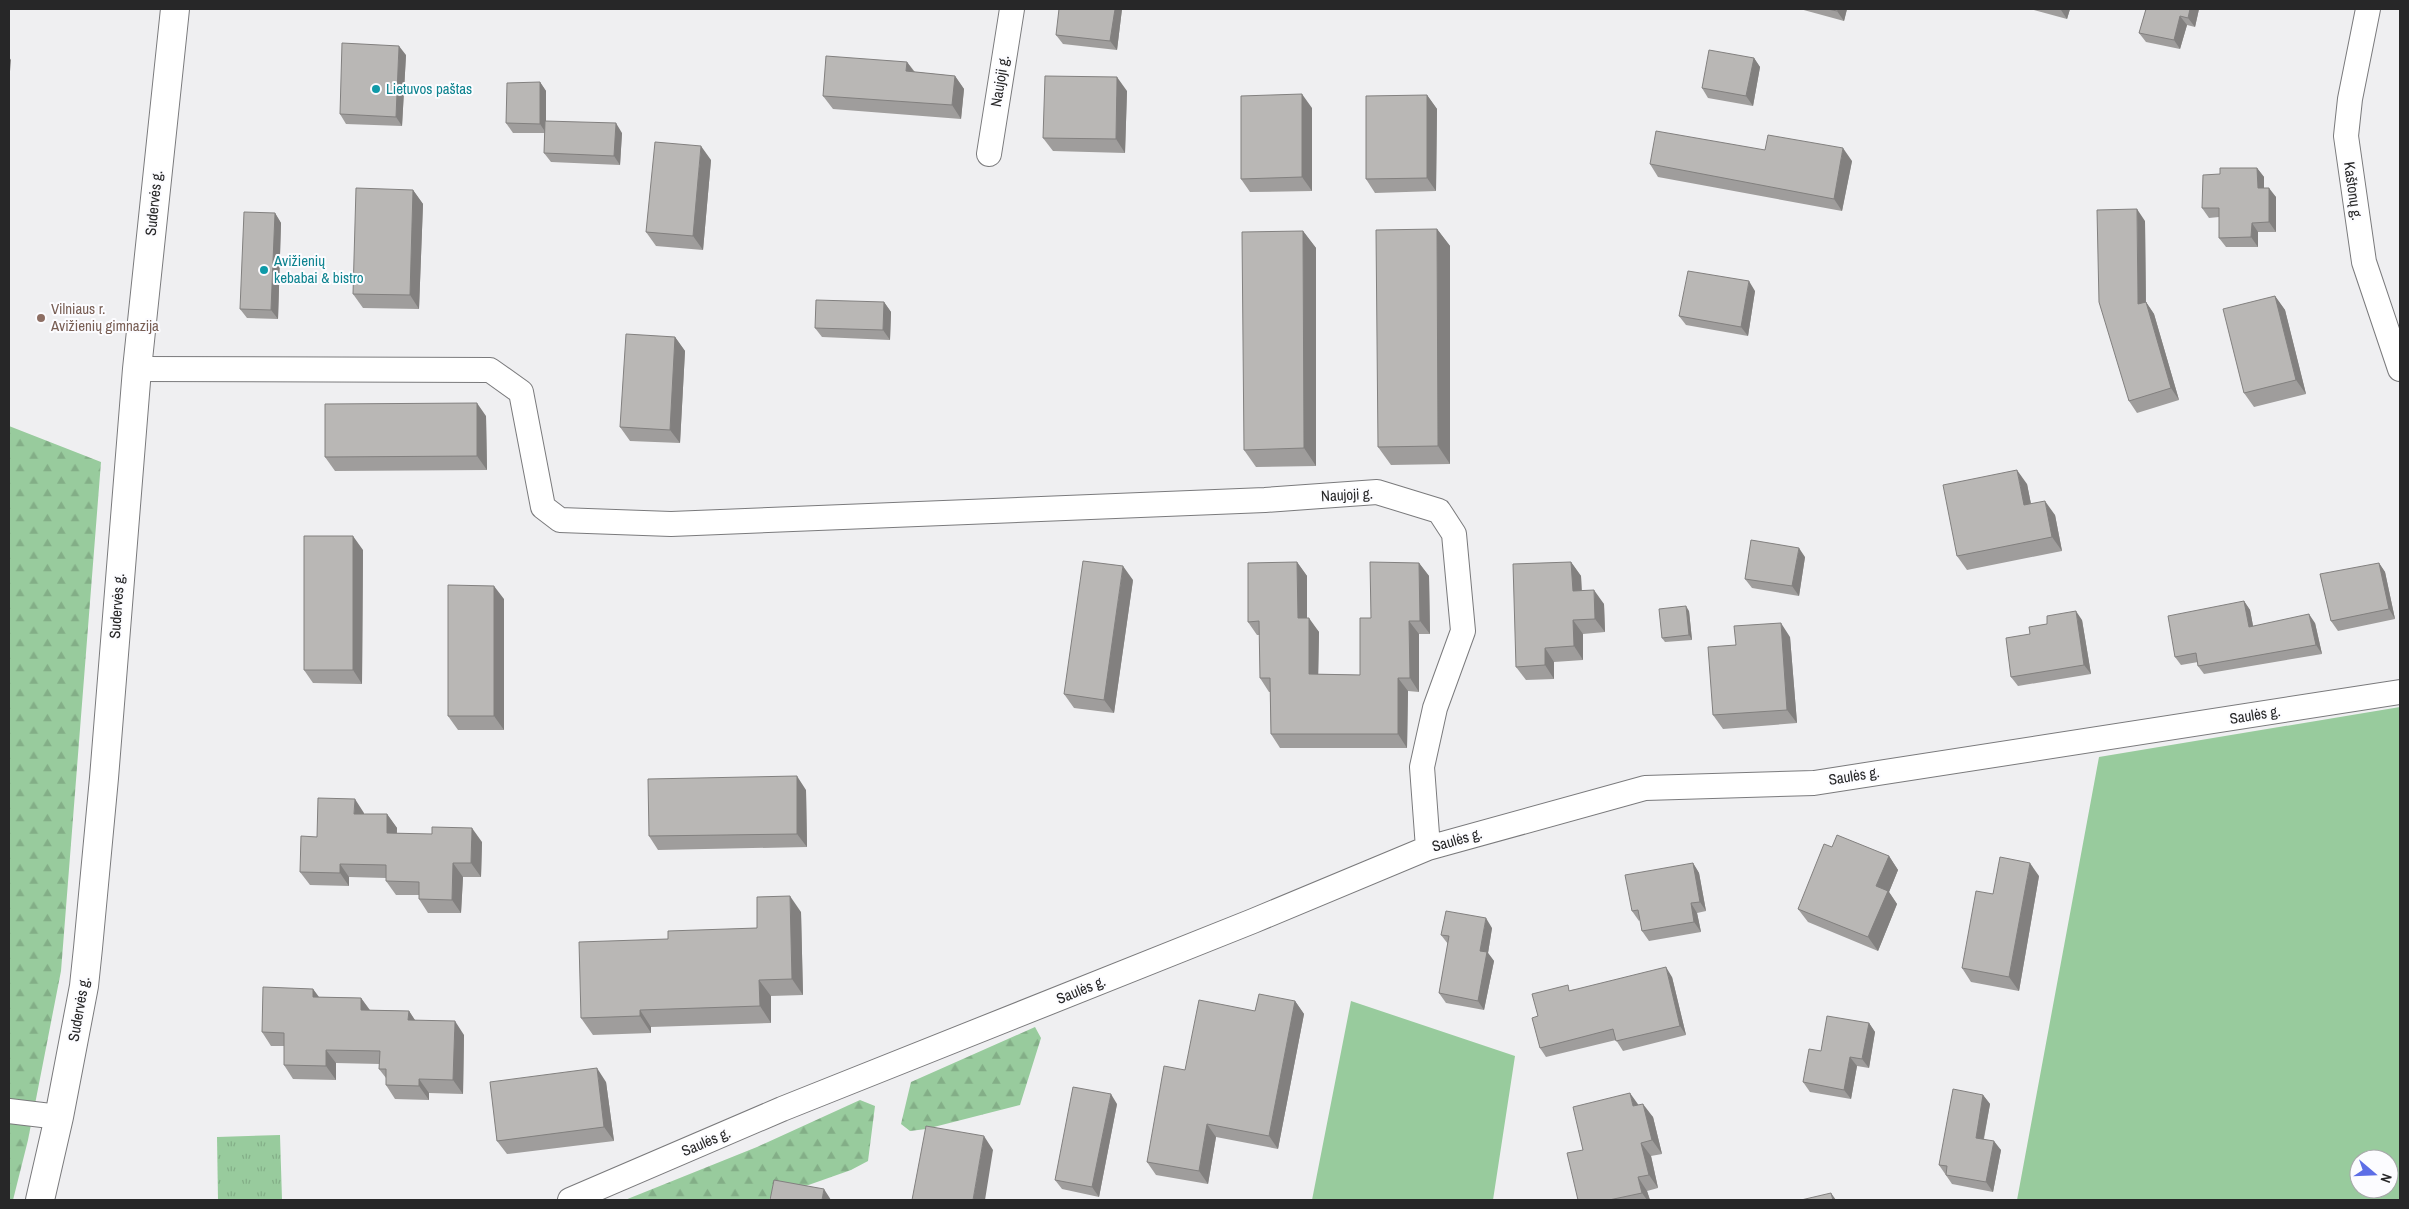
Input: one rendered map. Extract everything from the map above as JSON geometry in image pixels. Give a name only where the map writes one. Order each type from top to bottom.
[{"type":"main road","name":"Sudervės g.","points":[[40,1200],[59,1117],[84,986],[104,778],[137,369],[175,9]]},
{"type":"street","name":"Naujoji g.","points":[[989,154],[1012,9]]},
{"type":"street","name":"Kaštonų g.","points":[[2368,9],[2350,100],[2346,136],[2364,262],[2400,369]]},
{"type":"street","name":"Naujoji g.","points":[[137,369],[490,370],[521,392],[543,507],[560,520],[671,524],[1265,500],[1377,492],[1439,511],[1454,534],[1463,631],[1435,708],[1422,767],[1428,848]]},
{"type":"street","name":"Saulės g.","points":[[570,1200],[782,1109],[1253,921],[1428,848],[1645,788],[1814,782],[2400,692]]},
{"type":"street","points":[[9,1111],[59,1117]]},
{"type":"green space","points":[[9,426],[101,462],[61,971],[28,1140],[13,1200],[9,1200]]},
{"type":"green space","points":[[2400,707],[2400,1200],[2017,1200],[2099,757]]},
{"type":"green space","points":[[1351,1001],[1515,1056],[1493,1200],[1312,1200]]},
{"type":"green space","points":[[1035,1027],[1041,1038],[1020,1105],[926,1129],[910,1131],[901,1124],[911,1082]]},
{"type":"green space","points":[[860,1100],[875,1106],[868,1161],[851,1170],[766,1200],[625,1200],[757,1147]]},
{"type":"green space","points":[[280,1135],[282,1200],[218,1200],[217,1137]]},
{"type":"building","points":[[1059,9],[1115,9],[1110,41],[1056,35]]},
{"type":"building","points":[[2146,9],[2190,9],[2188,18],[2180,16],[2174,40],[2139,33]]},
{"type":"building","name":"Lietuvos paštas","points":[[342,43],[399,46],[396,117],[340,114]]},
{"type":"building","points":[[1709,50],[1754,58],[1746,96],[1702,88]]},
{"type":"building","points":[[826,56],[907,62],[906,71],[955,76],[952,105],[823,96]]},
{"type":"building","points":[[1045,76],[1117,77],[1116,139],[1043,138]]},
{"type":"building","points":[[540,82],[540,124],[506,123],[507,83]]},
{"type":"building","points":[[1302,94],[1302,177],[1241,179],[1241,96]]},
{"type":"building","points":[[1427,95],[1427,178],[1366,179],[1366,96]]},
{"type":"building","points":[[545,121],[616,123],[614,156],[544,153]]},
{"type":"building","points":[[1656,131],[1765,150],[1768,135],[1843,148],[1834,199],[1650,164]]},
{"type":"building","points":[[655,142],[701,146],[693,236],[646,232]]},
{"type":"building","points":[[2220,168],[2257,168],[2258,188],[2269,188],[2269,222],[2252,223],[2251,237],[2219,238],[2219,208],[2202,208],[2203,175],[2220,174]]},
{"type":"building","points":[[356,188],[413,190],[410,295],[353,294]]},
{"type":"building","points":[[2137,209],[2138,304],[2146,302],[2171,388],[2129,401],[2099,302],[2097,210]]},
{"type":"building","name":"Avižienių kebabai & bistro","points":[[244,212],[275,213],[271,310],[240,309]]},
{"type":"building","points":[[1437,229],[1438,446],[1378,447],[1376,230]]},
{"type":"building","points":[[1303,231],[1304,448],[1244,450],[1242,232]]},
{"type":"building","points":[[1688,271],[1749,281],[1741,327],[1679,316]]},
{"type":"building","points":[[2275,296],[2296,380],[2244,393],[2223,309]]},
{"type":"building","points":[[816,300],[884,302],[883,330],[815,328]]},
{"type":"building","points":[[626,334],[675,337],[670,430],[620,427]]},
{"type":"building","points":[[477,403],[477,456],[325,457],[325,404]]},
{"type":"building","points":[[2017,470],[2024,505],[2045,501],[2052,537],[1957,556],[1943,485]]},
{"type":"building","points":[[304,536],[353,536],[353,670],[304,670]]},
{"type":"building","points":[[1751,540],[1799,548],[1792,586],[1745,579]]},
{"type":"building","points":[[1083,561],[1123,566],[1104,700],[1064,694]]},
{"type":"building","points":[[1297,562],[1298,618],[1309,618],[1309,674],[1360,675],[1360,618],[1371,618],[1370,562],[1419,563],[1420,621],[1409,621],[1410,678],[1398,678],[1398,734],[1271,734],[1270,678],[1260,678],[1259,621],[1248,622],[1248,563]]},
{"type":"building","points":[[1571,562],[1573,591],[1594,590],[1595,619],[1573,620],[1574,646],[1545,648],[1545,665],[1516,667],[1513,564]]},
{"type":"building","points":[[2379,563],[2389,609],[2331,621],[2320,574]]},
{"type":"building","points":[[448,585],[494,586],[494,716],[448,716]]},
{"type":"building","points":[[2244,601],[2249,627],[2309,614],[2316,645],[2198,666],[2196,653],[2175,657],[2168,616]]},
{"type":"building","points":[[1686,606],[1689,635],[1662,638],[1659,609]]},
{"type":"building","points":[[2076,611],[2084,665],[2011,677],[2006,638],[2030,634],[2029,627],[2047,624],[2047,616]]},
{"type":"building","points":[[1781,623],[1787,710],[1713,715],[1708,647],[1736,645],[1734,626]]},
{"type":"building","points":[[797,776],[797,834],[649,836],[648,779]]},
{"type":"building","points":[[318,798],[355,799],[354,814],[387,814],[387,833],[432,834],[432,827],[472,828],[471,863],[453,863],[452,900],[419,899],[419,882],[386,881],[386,865],[340,864],[340,873],[300,872],[301,836],[317,837]]},
{"type":"building","points":[[1837,835],[1889,856],[1876,886],[1888,891],[1868,937],[1798,909],[1824,844],[1832,847]]},
{"type":"building","points":[[2000,857],[2030,863],[2009,977],[1962,968],[1976,891],[1993,894]]},
{"type":"building","points":[[1693,863],[1700,902],[1691,903],[1694,922],[1642,931],[1638,910],[1632,911],[1625,875]]},
{"type":"building","points":[[790,896],[792,979],[759,980],[760,1006],[640,1010],[640,1016],[581,1018],[579,942],[668,939],[668,931],[757,928],[757,897]]},
{"type":"building","points":[[1446,911],[1486,918],[1480,951],[1487,952],[1478,1001],[1439,993],[1449,936],[1441,935]]},
{"type":"building","points":[[1666,967],[1680,1026],[1616,1041],[1613,1029],[1540,1048],[1532,1018],[1538,1016],[1532,994],[1568,985],[1569,991]]},
{"type":"building","points":[[263,987],[313,989],[313,997],[361,998],[361,1010],[409,1011],[408,1020],[455,1021],[453,1080],[419,1079],[419,1086],[386,1085],[386,1069],[379,1069],[380,1051],[326,1050],[326,1066],[284,1065],[284,1033],[262,1032]]},
{"type":"building","points":[[1259,994],[1295,1001],[1269,1136],[1207,1124],[1199,1171],[1147,1162],[1164,1066],[1185,1070],[1199,1000],[1255,1011]]},
{"type":"building","points":[[1827,1016],[1869,1023],[1862,1059],[1850,1057],[1844,1090],[1803,1082],[1809,1049],[1821,1051]]},
{"type":"building","points":[[597,1068],[604,1127],[497,1141],[490,1082]]},
{"type":"building","points":[[1073,1087],[1111,1094],[1092,1187],[1055,1180]]},
{"type":"building","points":[[1953,1089],[1983,1095],[1976,1138],[1994,1141],[1986,1182],[1946,1175],[1947,1166],[1939,1165]]},
{"type":"building","points":[[1630,1093],[1633,1106],[1643,1104],[1652,1140],[1641,1143],[1649,1175],[1638,1177],[1642,1193],[1609,1200],[1578,1200],[1567,1153],[1583,1150],[1573,1107]]},
{"type":"building","points":[[926,1126],[984,1136],[973,1200],[912,1200]]},
{"type":"building","points":[[774,1180],[824,1189],[822,1200],[770,1200]]},
{"type":"building","points":[[1831,1193],[1833,1200],[1801,1200]]},
{"type":"place","name":"Lietuvos paštas","points":[[376,89]]},
{"type":"place","name":"Avižienių kebabai & bistro","points":[[264,270]]},
{"type":"place","name":"Vilniaus r. Avižienių gimnazija","points":[[41,318]]}]
